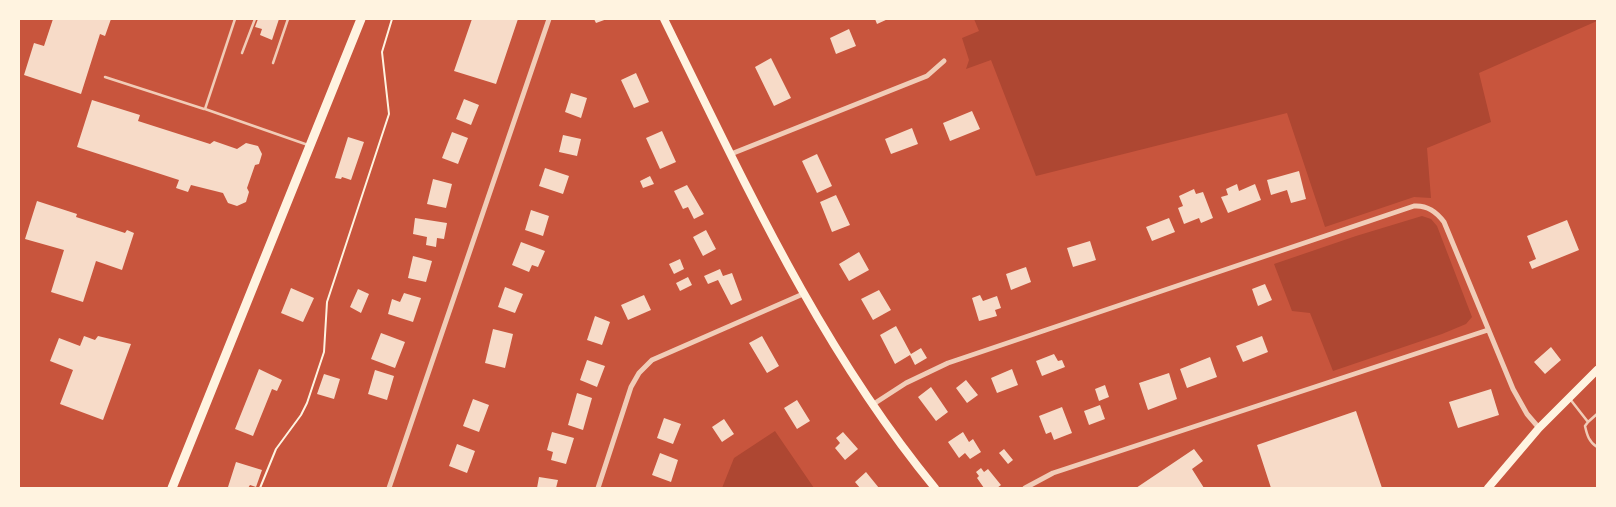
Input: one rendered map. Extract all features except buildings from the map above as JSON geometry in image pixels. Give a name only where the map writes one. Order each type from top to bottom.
[{"type":"main road","points":[[172,488],[361,19]]},
{"type":"main road","points":[[664,19],[803,294],[872,406],[902,448],[935,488]]},
{"type":"main road","points":[[1488,488],[1539,428],[1597,370]]},
{"type":"street","points":[[389,488],[548,19]]},
{"type":"street","points":[[731,154],[927,76],[944,60]]},
{"type":"street","points":[[872,406],[906,383],[948,363],[1414,206],[1427,207],[1439,215],[1444,222],[1518,402],[1539,428]]},
{"type":"street","points":[[598,488],[631,388],[639,373],[652,360],[803,294]]},
{"type":"street","points":[[1025,488],[1052,473],[1488,330]]},
{"type":"lane","points":[[204,109],[235,19]]},
{"type":"lane","points":[[242,53],[255,19]]},
{"type":"lane","points":[[273,63],[288,19]]},
{"type":"lane","points":[[105,77],[310,145]]},
{"type":"lane","points":[[1568,398],[1588,422]]},
{"type":"lane","points":[[1597,414],[1585,426],[1591,443],[1597,447]]},
{"type":"path","points":[[260,488],[276,449],[301,415],[307,403],[324,352],[327,302],[389,114],[382,52],[392,19]]},
{"type":"shaded area","points":[[974,19],[1597,19],[1597,21],[1479,73],[1491,122],[1427,148],[1431,198],[1414,197],[1325,227],[1287,113],[1036,176],[991,60],[966,69],[969,60],[962,38],[979,31]]},
{"type":"shaded area","points":[[1422,216],[1431,219],[1437,226],[1472,317],[1466,324],[1442,334],[1333,371],[1310,313],[1292,311],[1274,264]]},
{"type":"shaded area","points":[[775,431],[814,488],[722,488],[734,458]]}]
